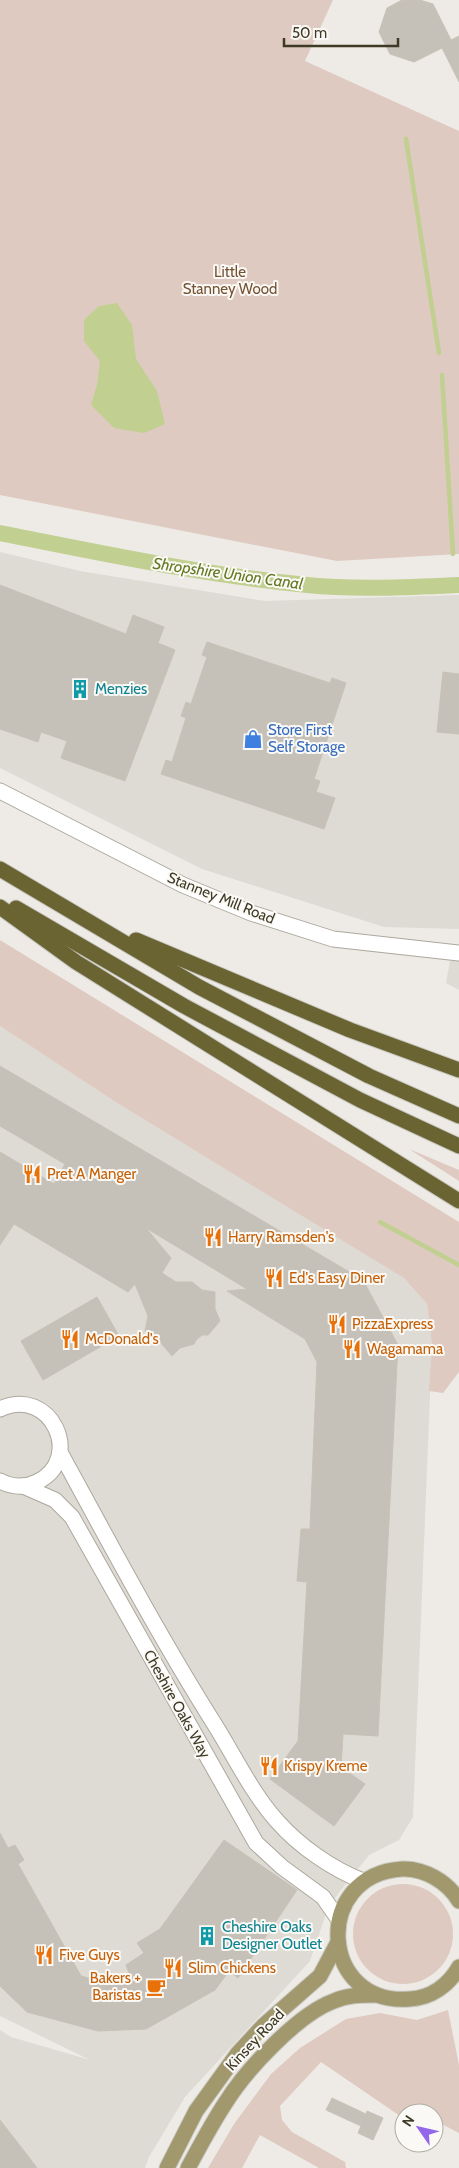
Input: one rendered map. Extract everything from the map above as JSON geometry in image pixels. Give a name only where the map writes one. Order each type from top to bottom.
[{"type":"highway","points":[[0,869],[200,988],[369,1076],[459,1116]]},
{"type":"highway","points":[[0,898],[184,1006],[360,1100],[459,1146]]},
{"type":"highway","points":[[0,907],[76,962],[459,1201]]},
{"type":"highway","points":[[78,914],[350,1030],[459,1070]]},
{"type":"main road","points":[[458,1898],[436,1878],[420,1871],[403,1869],[380,1873],[363,1881],[345,1904],[338,1920],[337,1944],[342,1961],[348,1972],[360,1986],[376,1995],[397,2000],[419,1999],[438,1990],[454,1976],[459,1967]]},
{"type":"main road","name":"Kinsey Road","points":[[167,2168],[196,2111],[238,2053],[263,2026],[320,1976],[337,1944]]},
{"type":"main road","name":"Kinsey Road","points":[[188,2168],[226,2101],[277,2042],[308,2016],[333,2001],[355,1995],[376,1995]]},
{"type":"street","name":"Stanney Mill Road","points":[[0,791],[183,886],[251,912],[333,940],[459,953]]},
{"type":"street","points":[[0,1409],[18,1404],[35,1407],[43,1412],[56,1426],[60,1440],[60,1452],[51,1471],[41,1480],[23,1486]]},
{"type":"street","name":"Cheshire Oaks Way","points":[[60,1452],[154,1624],[271,1813],[297,1841],[344,1874],[363,1881]]},
{"type":"street","name":"Cheshire Oaks Way","points":[[0,1481],[11,1486],[23,1486],[55,1500],[72,1517],[256,1843],[282,1867],[323,1897],[338,1920]]},
{"type":"shaded area","points":[[117,303],[132,325],[136,359],[157,391],[165,424],[144,433],[114,428],[91,405],[97,385],[100,361],[84,341],[84,320],[99,306]]},
{"type":"shaded area","points":[[0,552],[80,571],[265,601],[459,595],[459,929],[384,927],[202,869],[0,768]]},
{"type":"shaded area","points":[[450,961],[459,961],[459,990],[446,983]]},
{"type":"shaded area","name":"Cheshire Oaks Designer Outlet","points":[[0,1026],[114,1101],[404,1278],[427,1304],[432,1345],[413,1817],[399,1840],[369,1855],[341,1890],[328,1908],[310,1961],[185,2097],[149,2157],[145,2168],[0,2168],[0,2030],[11,2037],[90,2060],[0,2016]]},
{"type":"green space","name":"Little Stanney Wood","points":[[0,0],[333,0],[305,61],[459,131],[459,554],[337,561],[0,495]]},
{"type":"green space","points":[[0,940],[459,1222],[459,1372],[443,1393],[429,1391],[432,1345],[427,1304],[404,1278],[114,1101],[0,1026]]},
{"type":"green space","points":[[409,1149],[459,1170],[459,1181]]},
{"type":"green space","points":[[403,1884],[422,1888],[438,1899],[449,1915],[453,1934],[449,1953],[438,1969],[422,1980],[403,1984],[384,1980],[368,1969],[357,1953],[353,1934],[357,1915],[368,1899],[384,1888]]},
{"type":"green space","points":[[448,2010],[459,2065],[459,2133],[444,2125],[444,2103],[394,2103],[394,2112],[321,2062],[280,2106],[282,2120],[292,2132],[345,2162],[346,2168],[319,2168],[260,2135],[242,2168],[208,2168],[234,2124],[271,2074],[300,2048],[346,2019],[380,2013],[417,2020]]},
{"type":"building","points":[[402,0],[420,0],[433,4],[451,40],[459,36],[459,82],[442,48],[414,62],[390,54],[379,32],[387,8]]},
{"type":"building","name":"Menzies","points":[[0,585],[126,634],[133,615],[164,627],[158,643],[175,650],[125,781],[61,758],[67,741],[41,732],[38,742],[0,729]]},
{"type":"building","name":"Store First Self Storage","points":[[207,642],[330,683],[332,678],[346,683],[314,779],[320,781],[316,792],[335,798],[324,829],[161,774],[166,760],[172,762],[186,718],[181,716],[186,702],[191,704],[207,657],[202,655]]},
{"type":"building","points":[[443,672],[459,674],[459,734],[437,732]]},
{"type":"building","points":[[0,1066],[363,1280],[398,1345],[378,1736],[343,1734],[341,1767],[365,1784],[334,1826],[270,1779],[298,1741],[307,1582],[297,1581],[301,1529],[310,1529],[317,1362],[305,1339],[227,1291],[247,1289],[146,1228],[171,1258],[162,1273],[176,1282],[192,1282],[202,1290],[215,1292],[215,1309],[220,1321],[208,1335],[202,1335],[194,1344],[180,1348],[172,1356],[156,1337],[145,1331],[148,1316],[135,1284],[128,1292],[14,1224],[0,1245],[0,1152],[54,1184],[65,1164],[0,1126]]},
{"type":"building","name":"McDonald's","points":[[97,1297],[119,1336],[43,1380],[21,1341]]},
{"type":"building","name":"Cheshire Oaks Designer Outlet","points":[[0,1833],[8,1848],[15,1845],[24,1860],[18,1864],[81,1976],[110,1984],[129,1973],[126,1965],[144,1953],[137,1943],[160,1929],[224,1840],[297,1890],[238,1978],[229,1971],[215,1990],[146,2029],[98,2031],[27,2012],[0,1986]]},
{"type":"building","points":[[332,2098],[366,2114],[367,2111],[383,2118],[373,2140],[358,2133],[361,2126],[326,2110]]},
{"type":"building","points":[[0,2120],[28,2156],[37,2168],[0,2168]]},
{"type":"waterway","points":[[406,139],[439,353]]},
{"type":"waterway","points":[[442,375],[453,554]]},
{"type":"waterway","name":"Shropshire Union Canal","points":[[0,533],[153,563],[268,581],[307,585],[383,588],[459,585]]},
{"type":"waterway","points":[[380,1222],[459,1265]]},
{"type":"place","name":"Menzies","points":[[80,689]]},
{"type":"place","name":"Store First Self Storage","points":[[253,739]]},
{"type":"place","name":"Pret A Manger","points":[[32,1174]]},
{"type":"place","name":"Harry Ramsden's","points":[[213,1237]]},
{"type":"place","name":"Ed's Easy Diner","points":[[274,1278]]},
{"type":"place","name":"PizzaExpress","points":[[337,1324]]},
{"type":"place","name":"McDonald's","points":[[70,1339]]},
{"type":"place","name":"Wagamama","points":[[352,1349]]},
{"type":"place","name":"Krispy Kreme","points":[[269,1766]]},
{"type":"place","name":"Cheshire Oaks Designer Outlet","points":[[207,1936]]},
{"type":"place","name":"Five Guys","points":[[44,1955]]},
{"type":"place","name":"Slim Chickens","points":[[173,1968]]},
{"type":"place","name":"Bakers + Baristas","points":[[156,1987]]}]
